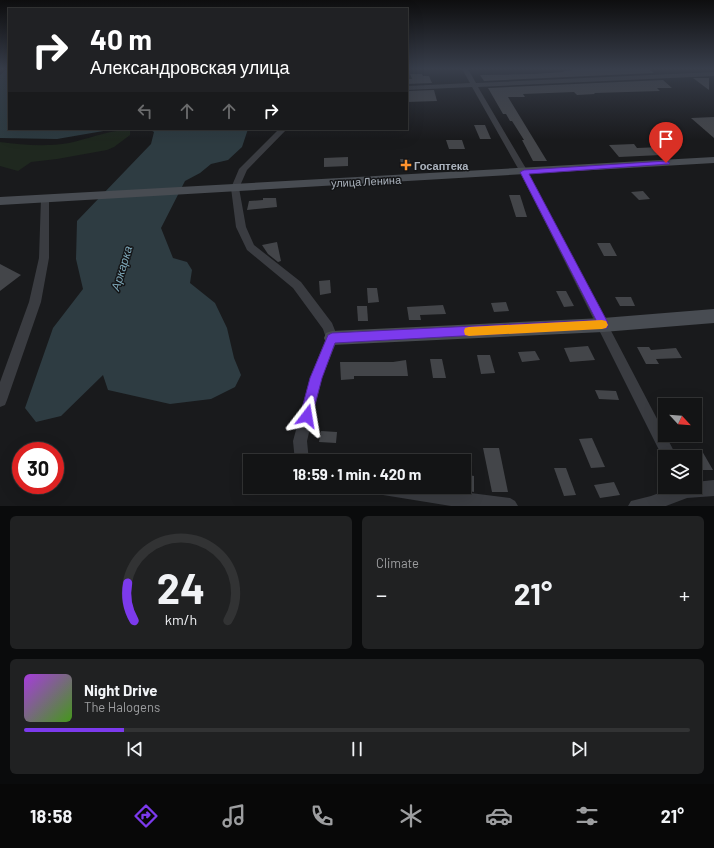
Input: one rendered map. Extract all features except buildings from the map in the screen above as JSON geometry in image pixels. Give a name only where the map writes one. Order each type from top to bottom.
[{"type":"main road","name":"улица Ленина","points":[[45,198],[210,190],[714,160]]},
{"type":"main road","points":[[0,201],[45,198]]},
{"type":"main road","points":[[332,338],[603,325],[714,316]]},
{"type":"street","points":[[479,93],[524,172],[666,450]]},
{"type":"street","points":[[283,130],[243,169],[235,188],[241,227],[250,247],[297,285],[328,327],[332,338],[316,378],[300,440],[301,454]]},
{"type":"street","points":[[0,400],[35,302],[44,258],[45,198]]},
{"type":"street","points":[[702,488],[714,488]]},
{"type":"street","points":[[418,494],[510,506]]},
{"type":"street","points":[[636,506],[651,504],[673,494]]},
{"type":"shaded area","points":[[123,130],[130,131],[130,135],[114,147],[107,150],[31,162],[18,171],[0,166],[0,142],[52,145],[69,143]]},
{"type":"water","points":[[0,93],[8,93],[8,130],[109,130],[57,139],[0,138]]},
{"type":"water","name":"Аркарка","points":[[151,130],[248,130],[242,147],[228,160],[211,164],[200,173],[185,181],[161,228],[173,258],[187,262],[192,270],[190,283],[215,303],[227,328],[234,358],[241,375],[235,387],[211,399],[170,404],[108,390],[103,375],[61,416],[36,422],[25,408],[53,328],[83,289],[76,259],[77,221],[151,144],[154,132]]},
{"type":"slow traffic","points":[[469,331],[602,325]]},
{"type":"place","name":"Госаптека","points":[[406,165]]},
{"type":"route","points":[[307,416],[316,378],[332,338],[603,325],[524,172],[666,163]]}]
